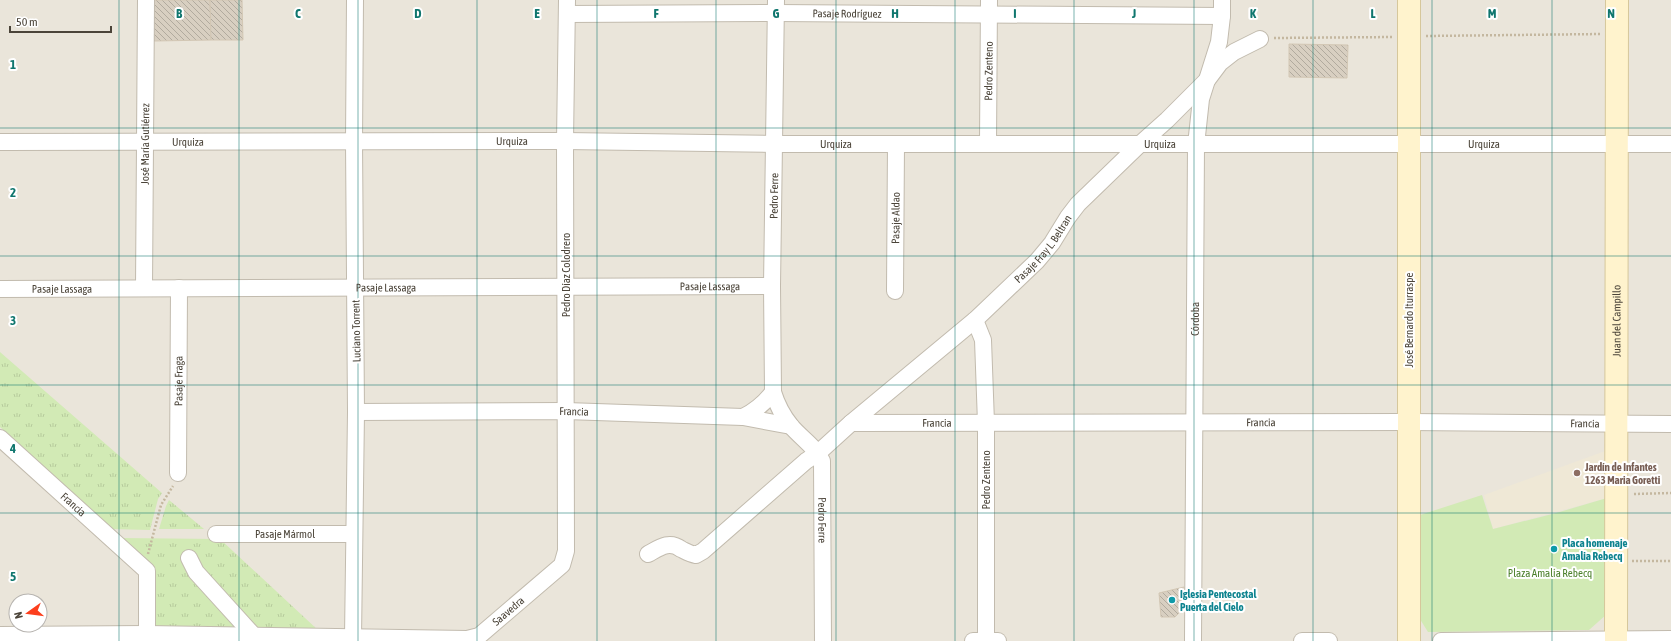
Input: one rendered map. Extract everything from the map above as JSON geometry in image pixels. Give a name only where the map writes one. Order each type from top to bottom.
[{"type":"street","name":"José María Gutiérrez","points":[[144,288],[146,0]]},
{"type":"street","name":"Luciano Torrent","points":[[353,638],[356,412],[354,142],[355,0]]},
{"type":"street","name":"Córdoba","points":[[1193,641],[1196,144],[1201,99],[1219,42],[1222,0]]},
{"type":"street","name":"José Bernardo Iturraspe","points":[[1409,0],[1409,641]]},
{"type":"street","name":"Juan del Campillo","points":[[1616,640],[1615,424],[1617,0]]},
{"type":"street","name":"Pasaje Rodríguez","points":[[567,7],[989,8],[1222,16]]},
{"type":"street","name":"Pedro Díaz Colodrero","points":[[566,551],[565,141],[567,7]]},
{"type":"street","name":"Pedro Ferre","points":[[776,7],[772,286],[773,392],[779,409],[791,426],[818,453],[822,461],[823,641]]},
{"type":"street","name":"Pedro Zenteno","points":[[988,143],[989,8]]},
{"type":"street","name":"Pasaje Fray L. Beltran","points":[[648,554],[665,544],[673,544],[689,554],[696,555],[806,461],[818,453],[975,320],[1037,261],[1052,244],[1068,217],[1078,204],[1167,120],[1208,79],[1220,63],[1234,52],[1260,39]]},
{"type":"street","name":"Urquiza","points":[[0,142],[565,141],[775,144],[988,143],[1139,145],[1671,144]]},
{"type":"street","name":"Pasaje Aldao","points":[[895,291],[896,144]]},
{"type":"street","name":"Pasaje Lassaga","points":[[0,289],[772,286]]},
{"type":"street","name":"Pasaje Fraga","points":[[178,473],[179,288]]},
{"type":"street","name":"Pedro Zenteno","points":[[975,320],[983,340],[986,423],[986,641]]},
{"type":"street","points":[[743,417],[754,412],[766,402],[773,392]]},
{"type":"street","name":"Francia","points":[[356,412],[566,411],[743,417],[791,426]]},
{"type":"street","name":"Francia","points":[[852,423],[1409,422],[1671,424]]},
{"type":"street","name":"Francia","points":[[0,438],[147,571]]},
{"type":"street","name":"Pasaje Mármol","points":[[216,534],[354,534]]},
{"type":"street","name":"Saavedra","points":[[0,635],[147,638],[467,638],[479,636],[562,564],[566,551]]},
{"type":"street","points":[[189,558],[196,572],[255,637]]},
{"type":"street","points":[[147,571],[147,638]]},
{"type":"street","points":[[1441,641],[1671,639]]},
{"type":"street","points":[[973,641],[998,641]]},
{"type":"street","points":[[1302,641],[1329,641]]},
{"type":"path","points":[[1260,39],[1617,34]]},
{"type":"path","points":[[147,571],[146,561],[162,505],[175,483],[178,473]]},
{"type":"path","points":[[1615,494],[1671,494]]},
{"type":"path","points":[[1616,561],[1671,562]]},
{"type":"shaded area","points":[[0,0],[1671,0],[1671,641],[0,641]]},
{"type":"shaded area","name":"Jardín de Infantes 1263 Maria Goretti","points":[[1608,450],[1607,498],[1493,529],[1484,495]]},
{"type":"green space","points":[[0,352],[162,493],[158,499],[150,530],[110,529],[0,427]]},
{"type":"green space","name":"Plaza Amalia Rebecq","points":[[1482,495],[1493,529],[1607,498],[1607,614],[1589,630],[1428,632],[1418,616],[1417,516]]},
{"type":"green space","points":[[169,500],[204,529],[159,529]]},
{"type":"green space","points":[[120,538],[220,539],[319,631],[154,630],[154,568]]},
{"type":"building","points":[[152,0],[210,0],[211,40],[154,41]]},
{"type":"building","points":[[210,0],[242,0],[243,40],[211,40]]},
{"type":"building","points":[[1289,44],[1348,45],[1347,78],[1289,77]]},
{"type":"building","name":"Iglesia Pentecostal Puerta del Cielo","points":[[1184,587],[1185,607],[1175,617],[1161,617],[1159,593]]},
{"type":"place","name":"Jardín de Infantes 1263 Maria Goretti","points":[[1577,473]]},
{"type":"place","name":"Placa homenaje Amalia Rebecq","points":[[1554,549]]},
{"type":"place","name":"Iglesia Pentecostal Puerta del Cielo","points":[[1172,600]]}]
